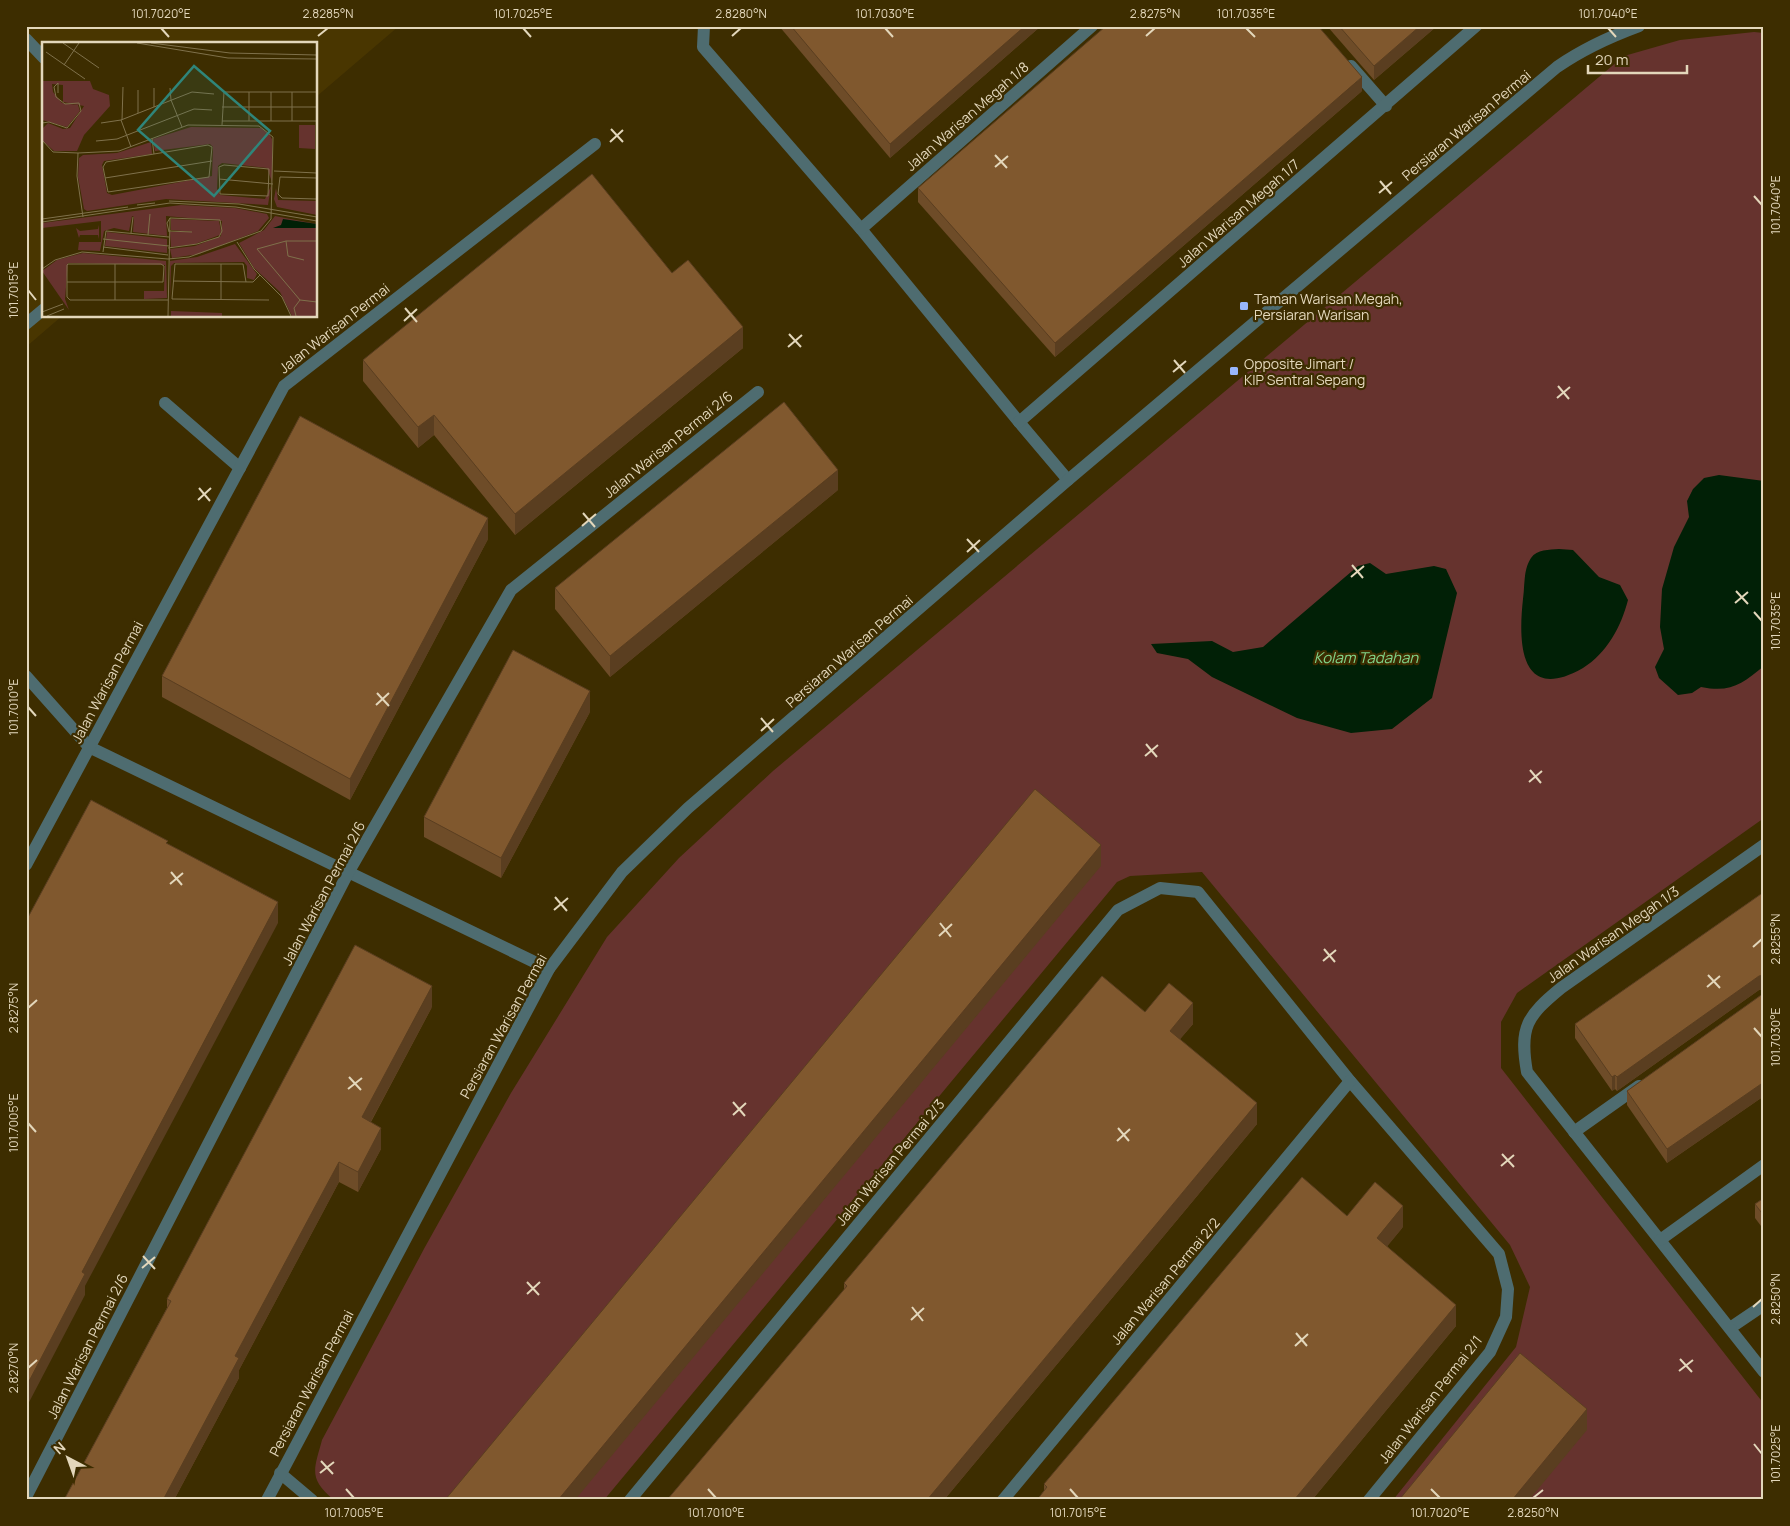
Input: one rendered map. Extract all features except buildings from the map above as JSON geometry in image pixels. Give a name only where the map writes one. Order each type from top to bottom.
[{"type":"street","points":[[704,26],[703,47],[861,229],[1018,422],[1068,480]]},
{"type":"street","name":"Jalan Warisan Megah 1/8","points":[[861,229],[1092,26]]},
{"type":"street","name":"Jalan Warisan Megah 1/7","points":[[1018,422],[1386,106],[1476,26]]},
{"type":"street","name":"Persiaran Warisan Permai","points":[[267,1500],[549,969],[622,872],[688,808],[1068,480],[1557,67],[1581,51],[1613,35],[1639,26]]},
{"type":"street","points":[[26,39],[42,56]]},
{"type":"street","points":[[1342,55],[1386,106]]},
{"type":"street","name":"Jalan Warisan Permai","points":[[26,865],[284,386],[595,144]]},
{"type":"street","points":[[26,324],[42,311]]},
{"type":"street","name":"Jalan Warisan Permai 2/6","points":[[26,1497],[348,873],[511,590],[758,392]]},
{"type":"street","points":[[165,404],[240,468]]},
{"type":"street","points":[[26,676],[89,746],[549,969]]},
{"type":"street","name":"Jalan Warisan Megah 1/3","points":[[1574,1132],[1526,1072],[1523,1050],[1526,1026],[1535,1009],[1561,988],[1764,845]]},
{"type":"street","name":"Jalan Warisan Permai 2/3","points":[[630,1500],[1118,910],[1160,888],[1198,892],[1350,1081]]},
{"type":"street","points":[[1653,1076],[1574,1132],[1764,1372]]},
{"type":"street","name":"Jalan Warisan Permai 2/1","points":[[1350,1081],[1499,1254],[1508,1289],[1506,1317],[1490,1352],[1369,1500]]},
{"type":"street","name":"Jalan Warisan Permai 2/2","points":[[1003,1500],[1350,1081]]},
{"type":"street","points":[[1660,1240],[1764,1165]]},
{"type":"street","points":[[1730,1328],[1764,1305]]},
{"type":"street","points":[[280,1473],[312,1500]]},
{"type":"shaded area","points":[[26,26],[399,26],[318,95],[318,42],[42,42],[42,318],[60,318],[26,347]]},
{"type":"shaded area","points":[[1754,32],[1764,33],[1764,818],[1517,993],[1501,1022],[1501,1068],[1764,1404],[1764,1500],[1393,1500],[1516,1347],[1530,1287],[1510,1245],[1202,872],[1130,876],[1117,882],[604,1500],[334,1500],[320,1486],[315,1473],[322,1440],[425,1247],[511,1093],[607,937],[679,858],[773,771],[1624,56],[1680,40]]},
{"type":"water","points":[[1719,475],[1764,481],[1764,666],[1735,686],[1720,689],[1701,687],[1692,693],[1678,695],[1659,678],[1655,667],[1664,649],[1660,627],[1662,589],[1674,547],[1689,517],[1687,501],[1693,489],[1704,478]]},
{"type":"water","points":[[1544,550],[1573,550],[1599,577],[1620,585],[1628,600],[1612,638],[1592,662],[1562,677],[1546,679],[1535,674],[1528,664],[1523,650],[1521,634],[1525,578],[1528,563],[1536,553]]},
{"type":"water","name":"Kolam Tadahan","points":[[1370,563],[1386,574],[1434,566],[1446,569],[1457,593],[1432,698],[1392,729],[1351,733],[1297,718],[1212,677],[1188,659],[1157,653],[1151,644],[1212,641],[1233,652],[1263,647],[1358,566]]},
{"type":"place","name":"Taman Warisan Megah, Persiaran Warisan","points":[[1244,306]]},
{"type":"place","name":"Opposite Jimart / KIP Sentral Sepang","points":[[1234,371]]}]
